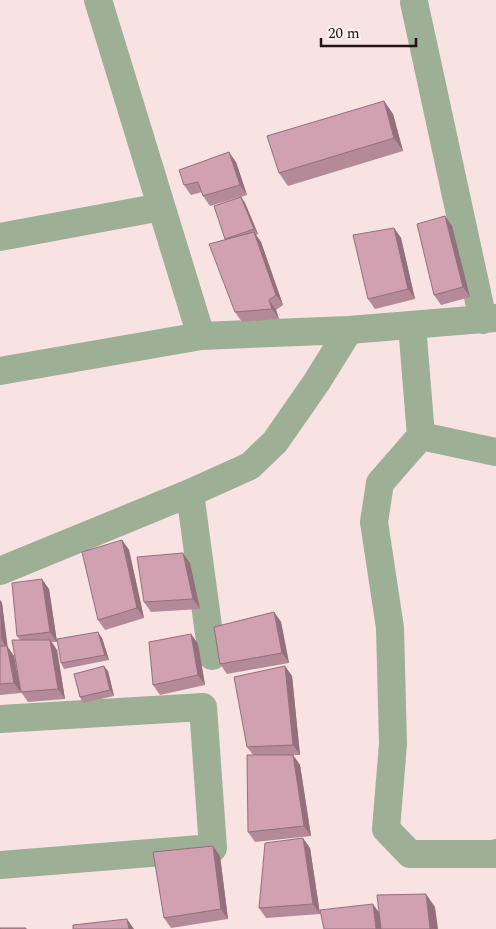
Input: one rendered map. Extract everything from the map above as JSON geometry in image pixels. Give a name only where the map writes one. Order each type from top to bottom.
[{"type":"street","points":[[98,0],[200,336]]},
{"type":"street","points":[[0,371],[200,336],[349,330],[490,319],[415,0]]},
{"type":"street","points":[[0,237],[161,207]]},
{"type":"street","points":[[412,325],[421,436],[380,483],[374,522],[390,628],[393,744],[386,829],[410,854],[496,853]]},
{"type":"street","points":[[0,570],[190,493],[250,466],[275,442],[316,383],[349,330]]},
{"type":"street","points":[[421,436],[496,452]]},
{"type":"street","points":[[190,493],[212,656]]},
{"type":"street","points":[[0,719],[204,707],[213,848],[0,865]]},
{"type":"building","points":[[384,101],[394,138],[279,173],[267,136]]},
{"type":"building","points":[[229,152],[240,185],[203,196],[198,182],[184,185],[179,170]]},
{"type":"building","points":[[241,197],[254,229],[225,239],[214,206]]},
{"type":"building","points":[[445,216],[463,287],[434,295],[417,224]]},
{"type":"building","points":[[394,228],[408,289],[368,299],[353,235]]},
{"type":"building","points":[[254,232],[276,295],[269,300],[272,309],[235,312],[209,244]]},
{"type":"building","points":[[122,540],[137,608],[98,620],[82,552]]},
{"type":"building","points":[[183,553],[193,599],[144,602],[137,557]]},
{"type":"building","points":[[42,579],[50,632],[17,636],[12,583]]},
{"type":"building","points":[[274,612],[282,653],[220,664],[214,627]]},
{"type":"building","points":[[98,632],[105,655],[61,663],[57,639]]},
{"type":"building","points":[[191,634],[198,675],[153,685],[149,642]]},
{"type":"building","points":[[12,640],[50,640],[58,689],[21,692]]},
{"type":"building","points":[[0,646],[7,646],[14,683],[0,684]]},
{"type":"building","points":[[104,666],[110,690],[80,697],[74,674]]},
{"type":"building","points":[[285,666],[293,745],[247,747],[234,677]]},
{"type":"building","points":[[247,755],[293,755],[304,826],[248,832]]},
{"type":"building","points":[[303,838],[313,904],[259,908],[265,843]]},
{"type":"building","points":[[213,846],[221,909],[164,918],[153,852]]},
{"type":"building","points":[[426,894],[430,929],[381,929],[377,895]]},
{"type":"building","points":[[373,904],[376,929],[324,929],[320,910]]},
{"type":"building","points":[[127,919],[129,929],[73,929],[73,925]]},
{"type":"building","points":[[26,928],[26,929],[0,929]]}]
